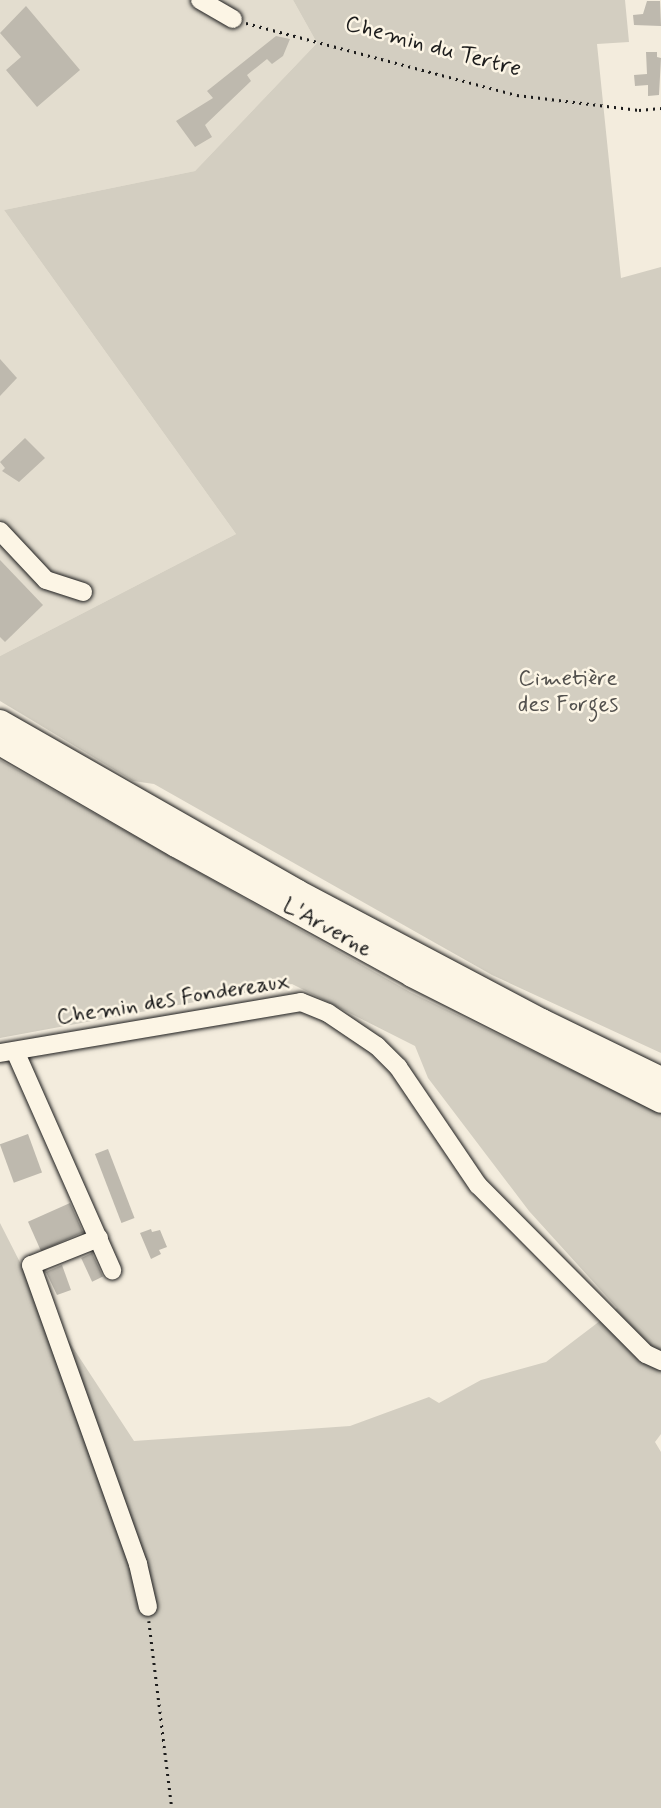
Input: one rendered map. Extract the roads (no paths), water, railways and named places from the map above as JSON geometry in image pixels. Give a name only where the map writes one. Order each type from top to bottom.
[{"type":"highway","name":"L'Arverne","points":[[0,722],[298,892],[530,1014],[661,1079]]},
{"type":"highway","name":"L'Arverne","points":[[0,743],[176,845],[412,975],[661,1101]]},
{"type":"street","points":[[200,0],[233,19]]},
{"type":"street","points":[[0,531],[46,580],[83,592]]},
{"type":"street","name":"Chemin des Fondereaux","points":[[7,1052],[301,1002],[328,1013],[377,1046],[398,1067],[478,1185],[646,1354],[661,1361]]},
{"type":"street","points":[[7,1052],[99,1238],[112,1270]]},
{"type":"street","points":[[99,1238],[31,1265],[138,1563],[148,1607]]},
{"type":"park label","name":"Cimetière des Forges","points":[[568,692]]}]
